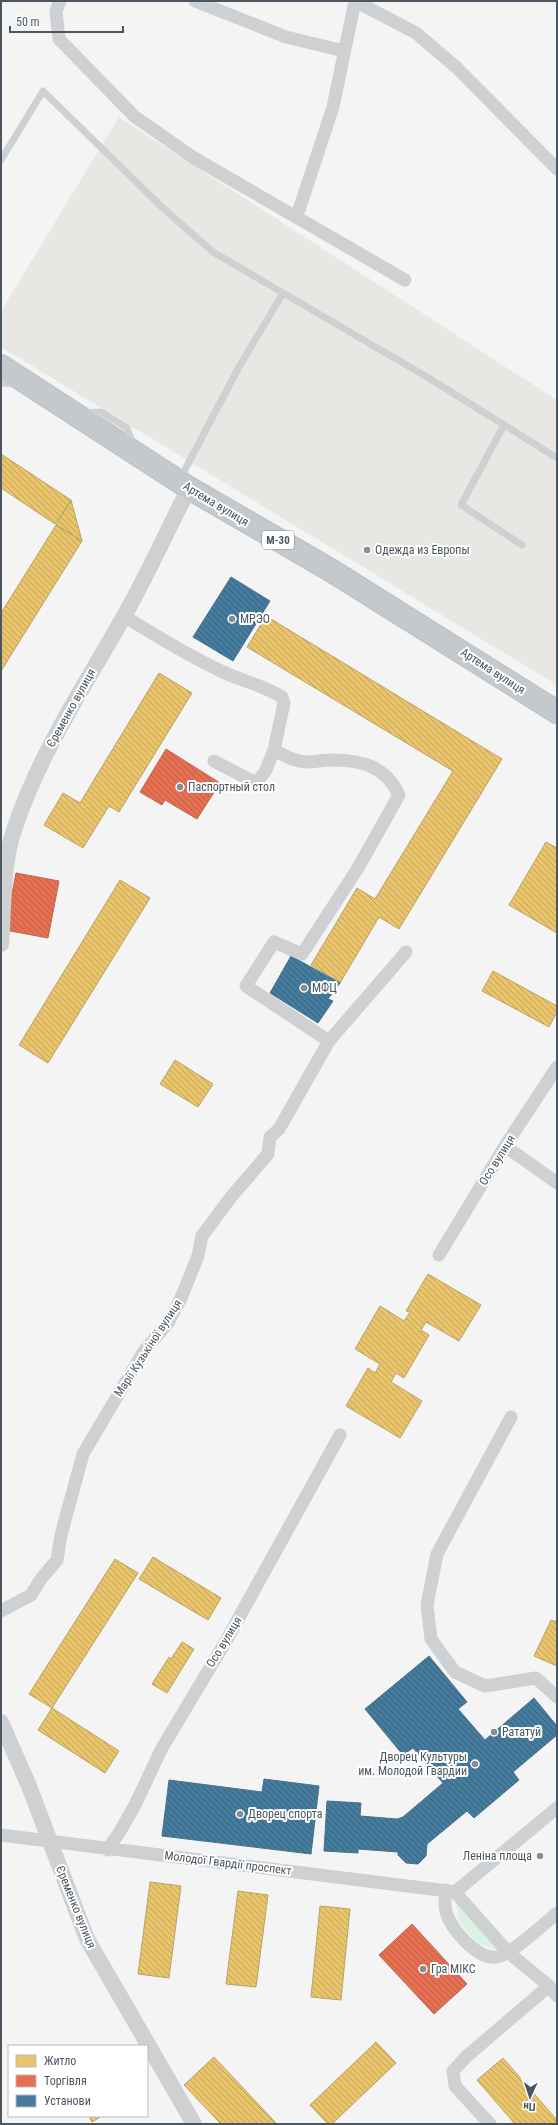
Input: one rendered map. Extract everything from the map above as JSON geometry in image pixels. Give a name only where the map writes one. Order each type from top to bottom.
[{"type":"highway","name":"Артема вулиця","points":[[1,366],[184,484],[339,575],[557,712]]},
{"type":"street","points":[[60,1],[56,11],[59,39],[134,116],[194,158],[297,216],[405,280]]},
{"type":"street","points":[[194,1],[286,37],[344,51]]},
{"type":"street","points":[[297,216],[333,107],[355,1],[416,34],[440,53],[457,68],[557,169]]},
{"type":"street","name":"Єременко вулиця","points":[[1,944],[7,860],[14,830],[42,761],[79,692],[124,616],[184,484]]},
{"type":"street","points":[[124,616],[185,653],[225,673],[270,689],[282,697],[284,703],[274,750],[265,772],[256,783],[214,761]]},
{"type":"street","points":[[274,750],[291,759],[304,762],[334,760],[362,763],[382,772],[393,782],[399,795],[358,868],[302,954],[274,942],[246,986],[329,1041]]},
{"type":"street","name":"Марії Кузькіної вулиця","points":[[1,1611],[32,1596],[41,1579],[57,1560],[61,1535],[83,1454],[144,1352],[171,1317],[181,1298],[198,1256],[202,1236],[231,1197],[268,1154],[270,1137],[279,1129],[329,1041],[406,952]]},
{"type":"street","name":"Осо вулиця","points":[[439,1254],[505,1146],[557,1067]]},
{"type":"street","points":[[505,1146],[557,1183]]},
{"type":"street","points":[[511,1418],[437,1554],[427,1605],[431,1638],[455,1672],[485,1686],[536,1678],[557,1697]]},
{"type":"street","name":"Осо вулиця","points":[[107,1850],[131,1812],[162,1748],[226,1641],[340,1435]]},
{"type":"street","name":"Єременко вулиця","points":[[1,1722],[51,1842],[87,1939],[194,2124]]},
{"type":"street","points":[[557,1808],[450,1891],[445,1904],[450,1922],[469,1945],[481,1953],[492,1957],[498,1957],[508,1952],[557,1913]]},
{"type":"street","name":"Молодої Гвардії проспект","points":[[1,1835],[107,1850],[136,1851],[450,1891]]},
{"type":"street","points":[[450,1891],[508,1952],[553,1991],[467,2056],[453,2071],[455,2086],[490,2124]]},
{"type":"lane","points":[[1,160],[43,91],[164,209],[213,252],[427,377],[557,458]]},
{"type":"lane","points":[[184,484],[239,367],[283,294]]},
{"type":"lane","points":[[1,383],[29,384]]},
{"type":"lane","points":[[504,425],[461,505],[522,545]]},
{"type":"shaded area","points":[[119,117],[557,400],[557,685],[1,347],[1,311]]},
{"type":"green space","points":[[456,1902],[499,1948],[497,1950],[478,1943],[459,1922]]},
{"type":"building: Житло","points":[[1,454],[71,500],[55,524],[1,488]]},
{"type":"building: Житло","points":[[71,500],[82,541],[56,525]]},
{"type":"building: Житло","points":[[56,525],[82,541],[1,671],[1,613]]},
{"type":"building: Житло","points":[[266,616],[502,759],[399,929],[379,917],[340,983],[311,965],[357,888],[375,899],[453,771],[247,647]]},
{"type":"building: Житло","points":[[159,673],[192,693],[119,812],[109,806],[83,848],[44,825],[63,793],[80,803]]},
{"type":"building: Житло","points":[[546,842],[557,848],[557,933],[509,905]]},
{"type":"building: Житло","points":[[120,880],[150,898],[48,1063],[19,1045]]},
{"type":"building: Житло","points":[[493,971],[557,1006],[557,1012],[549,1027],[482,991]]},
{"type":"building: Житло","points":[[175,1060],[213,1084],[198,1107],[160,1084]]},
{"type":"building: Житло","points":[[428,1274],[481,1305],[459,1341],[426,1322],[421,1330],[429,1335],[404,1378],[396,1373],[391,1382],[422,1401],[400,1438],[346,1406],[368,1368],[375,1373],[380,1364],[355,1349],[380,1306],[404,1321],[410,1312],[406,1311]]},
{"type":"building: Житло","points":[[153,1557],[221,1598],[208,1620],[139,1579]]},
{"type":"building: Житло","points":[[115,1559],[138,1573],[52,1708],[29,1694]]},
{"type":"building: Житло","points":[[551,1620],[557,1622],[557,1666],[534,1656]]},
{"type":"building: Житло","points":[[182,1642],[194,1649],[167,1693],[152,1684],[169,1657],[171,1659]]},
{"type":"building: Житло","points":[[52,1708],[119,1751],[105,1773],[38,1730]]},
{"type":"building: Житло","points":[[150,1882],[181,1886],[169,1978],[138,1974]]},
{"type":"building: Житло","points":[[238,1891],[268,1895],[256,1987],[226,1984]]},
{"type":"building: Житло","points":[[320,1906],[350,1909],[341,2000],[311,1997]]},
{"type":"building: Житло","points":[[376,2042],[396,2063],[332,2124],[328,2124],[310,2105]]},
{"type":"building: Житло","points":[[214,2057],[276,2123],[275,2124],[221,2124],[184,2085]]},
{"type":"building: Житло","points":[[503,2058],[557,2120],[557,2124],[515,2124],[477,2080]]},
{"type":"building: Житло","points":[[90,2117],[100,2117],[92,2122]]},
{"type":"building: Торгівля","name":"Паспортный стол","points":[[166,749],[220,783],[197,819],[165,800],[162,805],[140,792]]},
{"type":"building: Торгівля","points":[[16,873],[59,881],[48,938],[5,930]]},
{"type":"building: Торгівля","name":"Гра МІКС","points":[[412,1924],[467,1984],[434,2014],[379,1955]]},
{"type":"building: Установи","name":"МРЭО","points":[[231,577],[270,601],[233,661],[193,637]]},
{"type":"building: Установи","name":"МФЦ","points":[[291,956],[340,983],[328,999],[333,1001],[318,1023],[270,993]]},
{"type":"building: Установи","name":"Дворец Культуры им. Молодой Гвардии","points":[[429,1656],[467,1702],[458,1709],[485,1740],[534,1698],[557,1726],[557,1735],[513,1772],[519,1780],[474,1818],[467,1811],[427,1844],[426,1856],[418,1864],[406,1863],[398,1855],[398,1852],[358,1849],[358,1853],[324,1851],[327,1801],[361,1803],[360,1816],[397,1819],[403,1817],[443,1783],[413,1748],[403,1755],[365,1709]]},
{"type":"building: Установи","name":"Дворец спорта","points":[[264,1779],[319,1786],[311,1854],[162,1836],[169,1780],[262,1792]]},
{"type":"place","name":"Одежда из Европы","points":[[367,550]]},
{"type":"place","name":"МРЭО","points":[[232,619]]},
{"type":"place","name":"Паспортный стол","points":[[180,787]]},
{"type":"place","name":"МФЦ","points":[[304,988]]},
{"type":"place","name":"Рататуй","points":[[494,1732]]},
{"type":"place","name":"Дворец Культуры им. Молодой Гвардии","points":[[475,1764]]},
{"type":"place","name":"Дворец спорта","points":[[240,1814]]},
{"type":"place","name":"Леніна площа","points":[[540,1856]]},
{"type":"place","name":"Гра МІКС","points":[[423,1969]]}]
